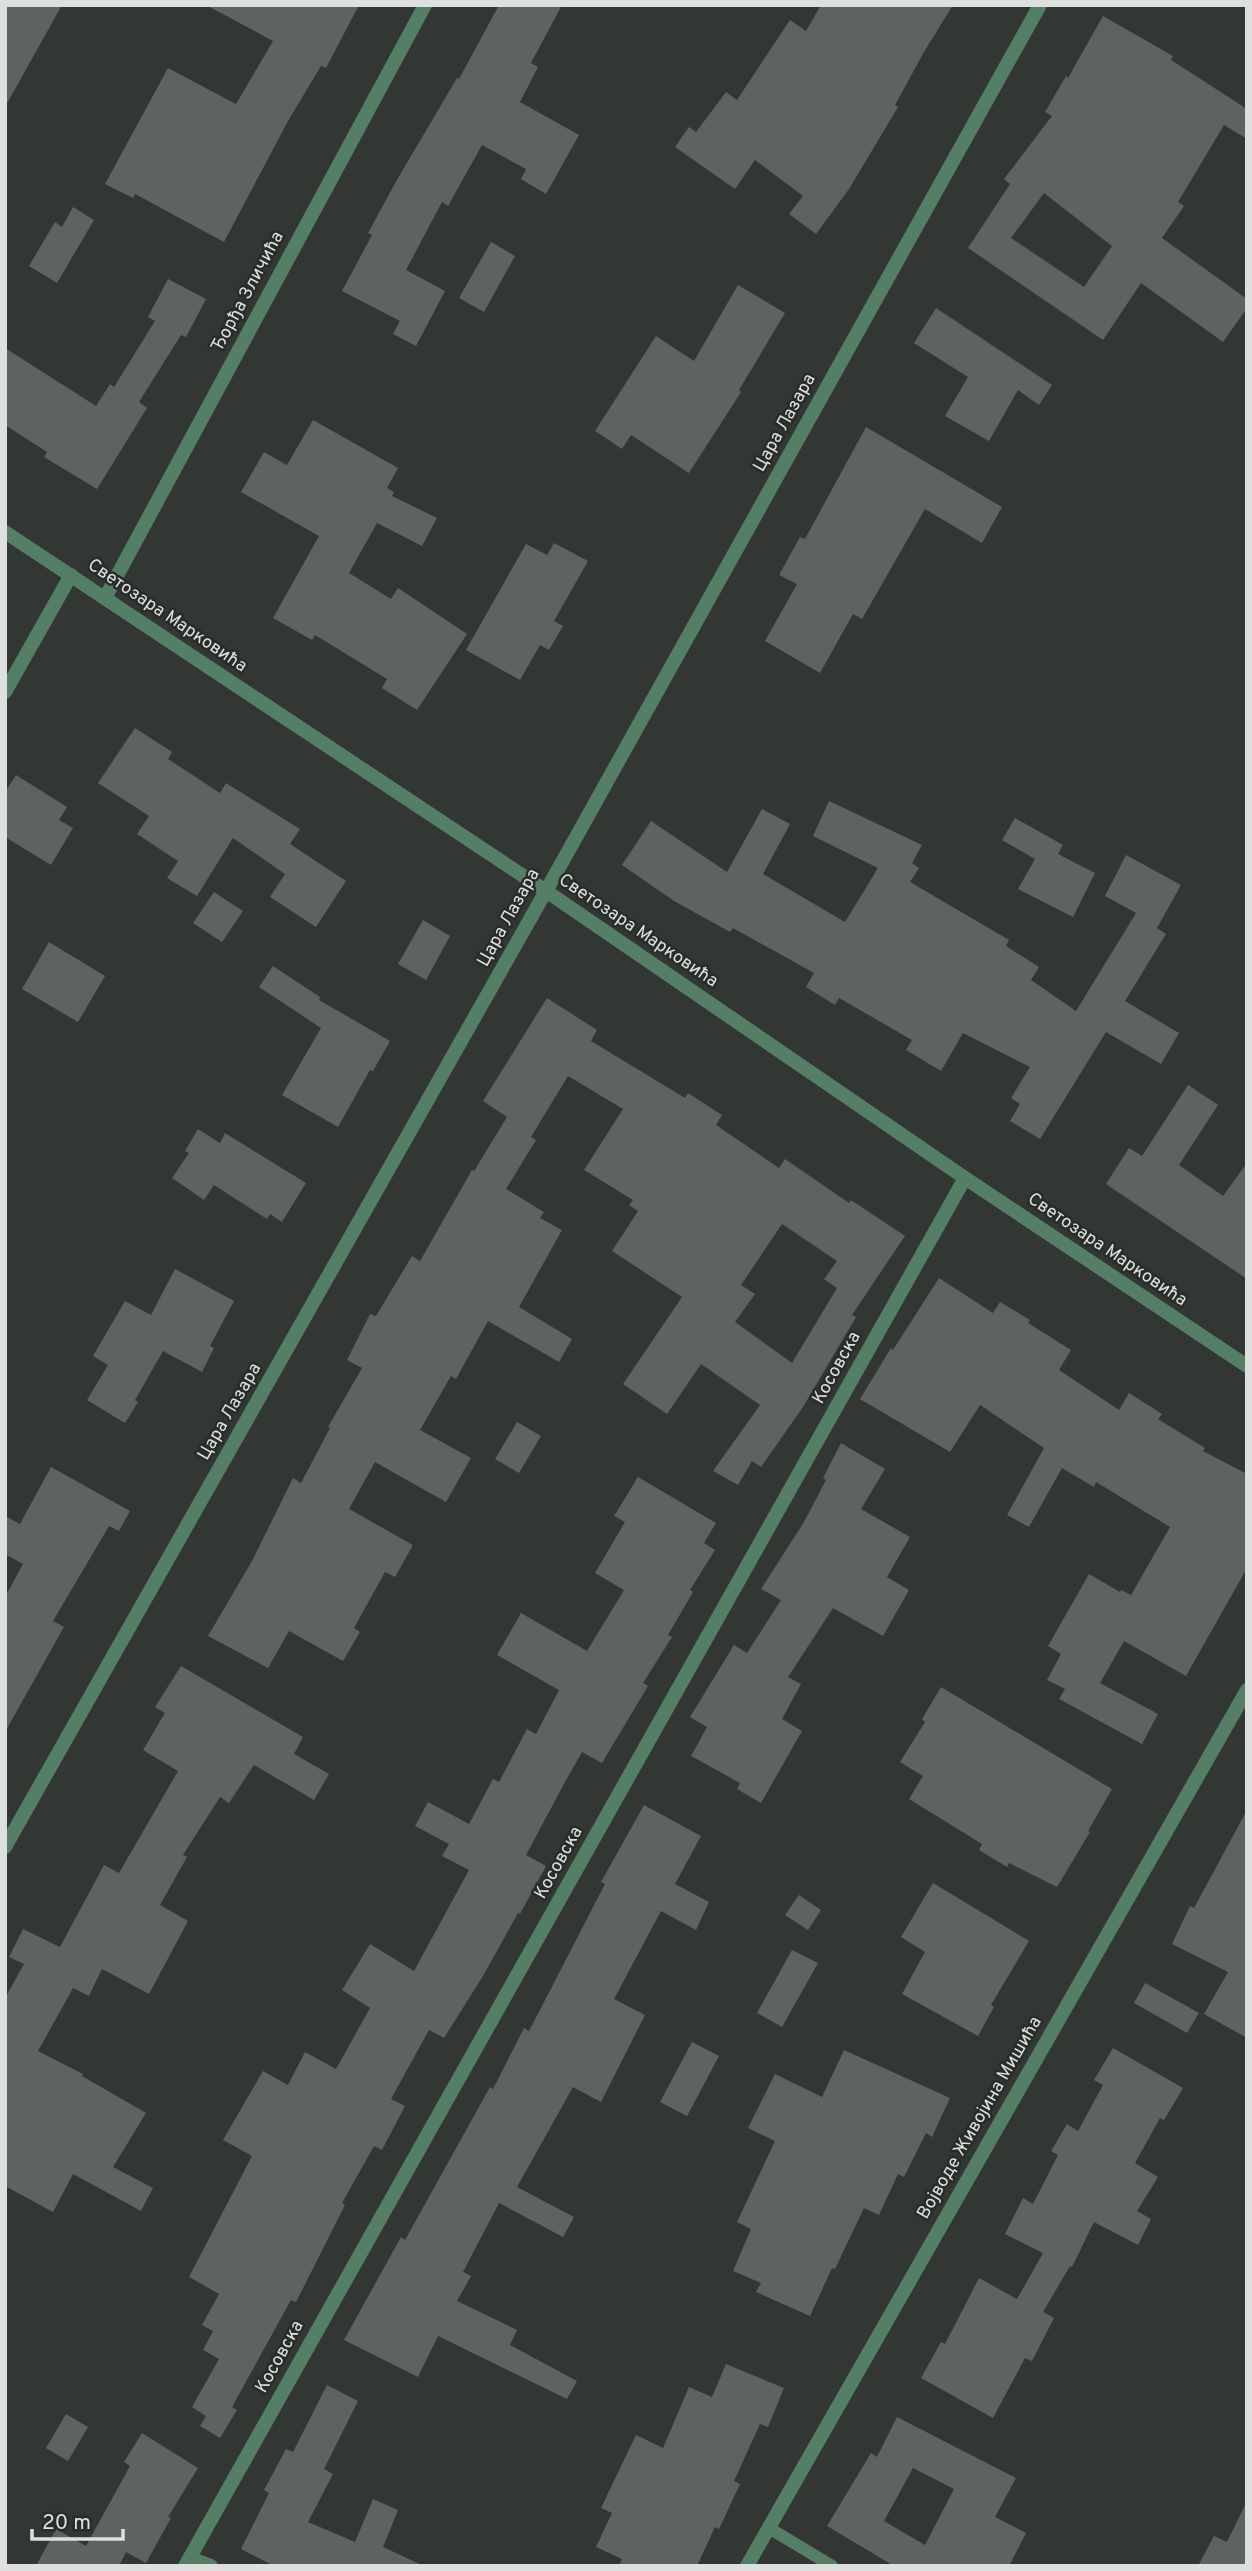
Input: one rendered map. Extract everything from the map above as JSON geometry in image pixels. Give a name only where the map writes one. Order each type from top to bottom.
[{"type":"street","name":"Ђорђа Зличића","points":[[105,598],[425,5]]},
{"type":"street","name":"Цара Лазара","points":[[5,1847],[546,891],[1040,5]]},
{"type":"street","name":"Светозара Марковића","points":[[5,532],[546,891],[965,1178],[1247,1366]]},
{"type":"street","points":[[5,692],[71,575]]},
{"type":"street","name":"Косовска","points":[[188,2562],[965,1178]]},
{"type":"street","name":"Војводе Живојина Мишића","points":[[747,2566],[1247,1690]]},
{"type":"street","points":[[188,2562],[211,2566]]},
{"type":"lane","points":[[769,2528],[832,2566]]},
{"type":"building","points":[[5,5],[62,5],[5,107]]},
{"type":"building","points":[[206,5],[359,5],[326,68],[321,66],[288,121],[224,242],[135,194],[133,198],[105,184],[168,68],[236,104],[273,41]]},
{"type":"building","points":[[499,5],[562,5],[531,63],[538,67],[520,102],[579,135],[546,194],[521,179],[526,169],[482,145],[448,206],[442,202],[406,270],[445,291],[416,346],[393,334],[400,321],[342,291],[372,235],[368,233],[398,178],[457,78],[459,79]]},
{"type":"building","points":[[821,5],[953,5],[895,105],[898,107],[849,189],[816,234],[789,214],[803,196],[755,160],[735,189],[675,147],[689,127],[696,132],[726,92],[737,100],[790,20],[806,31]]},
{"type":"building","points":[[1103,16],[1173,56],[1171,60],[1247,109],[1247,139],[1224,125],[1178,202],[1184,206],[1162,238],[1247,299],[1247,308],[1223,342],[1141,283],[1103,340],[968,248],[1010,184],[1004,179],[1052,116],[1045,112],[1066,76],[1068,78]],"holes":[[[1044,193],[1112,246],[1084,287],[1011,238]]]},
{"type":"building","points":[[73,207],[94,220],[57,283],[29,266],[55,222],[62,227]]},
{"type":"building","points":[[491,242],[515,256],[484,312],[459,298]]},
{"type":"building","points":[[168,279],[206,299],[186,337],[181,335],[139,402],[147,408],[97,489],[44,457],[47,452],[5,425],[5,348],[96,406],[110,384],[114,387],[155,321],[148,317]]},
{"type":"building","points":[[738,285],[785,313],[739,390],[741,392],[689,473],[631,435],[622,449],[595,431],[656,336],[694,361]]},
{"type":"building","points":[[936,308],[1052,385],[1039,405],[1018,390],[989,441],[945,416],[968,377],[914,343]]},
{"type":"building","points":[[313,420],[398,468],[387,488],[394,492],[392,496],[437,518],[422,546],[377,523],[349,573],[391,599],[398,588],[467,634],[417,710],[382,688],[387,679],[315,635],[312,640],[273,618],[319,536],[241,492],[264,452],[287,465]]},
{"type":"building","points":[[866,427],[1002,507],[982,543],[925,509],[862,619],[853,614],[820,673],[765,641],[797,584],[779,575],[800,537],[805,539]]},
{"type":"building","points":[[554,543],[588,561],[554,621],[563,626],[549,650],[540,645],[520,680],[466,650],[526,544],[547,555]]},
{"type":"building","points":[[135,728],[172,752],[168,759],[220,793],[226,783],[300,829],[290,844],[346,881],[316,927],[270,897],[285,874],[233,838],[197,896],[167,878],[178,861],[137,834],[149,816],[98,783]]},
{"type":"building","points":[[16,775],[67,807],[59,820],[73,828],[51,865],[5,837],[5,792]]},
{"type":"building","points":[[829,801],[922,845],[912,863],[919,868],[910,882],[1009,940],[1006,946],[1039,967],[1031,980],[1076,1011],[1136,913],[1105,896],[1126,855],[1181,885],[1157,928],[1166,934],[1125,1001],[1179,1033],[1161,1064],[1106,1032],[1040,1139],[1010,1121],[1020,1104],[1011,1098],[1030,1067],[963,1033],[941,1071],[906,1050],[912,1040],[839,998],[835,1005],[806,987],[814,973],[733,928],[730,932],[674,901],[622,865],[651,821],[727,872],[762,809],[790,824],[763,874],[845,922],[878,868],[813,836]]},
{"type":"building","points":[[1015,818],[1063,845],[1058,854],[1095,873],[1073,917],[1018,889],[1035,859],[1002,840]]},
{"type":"building","points":[[214,892],[243,911],[222,942],[193,923]]},
{"type":"building","points":[[423,920],[450,936],[426,980],[398,964]]},
{"type":"building","points":[[49,942],[105,976],[78,1022],[22,989]]},
{"type":"building","points":[[273,966],[320,997],[319,1000],[390,1041],[373,1071],[370,1070],[338,1127],[282,1095],[321,1028],[259,987]]},
{"type":"building","points":[[547,998],[597,1030],[591,1041],[685,1098],[688,1093],[722,1115],[716,1125],[779,1168],[785,1159],[849,1203],[851,1200],[905,1236],[852,1315],[856,1317],[803,1407],[761,1467],[752,1461],[738,1485],[713,1471],[760,1405],[701,1364],[667,1414],[623,1384],[682,1297],[612,1251],[638,1211],[629,1205],[633,1200],[584,1170],[623,1109],[568,1076],[531,1137],[536,1140],[506,1189],[544,1212],[540,1218],[562,1230],[519,1307],[572,1339],[559,1362],[488,1321],[456,1379],[451,1376],[420,1430],[471,1458],[446,1502],[375,1462],[349,1509],[413,1545],[395,1577],[385,1572],[354,1628],[360,1632],[343,1661],[289,1631],[268,1668],[208,1636],[252,1561],[293,1478],[301,1483],[330,1428],[328,1427],[362,1368],[347,1360],[370,1314],[376,1316],[412,1256],[420,1261],[472,1170],[474,1171],[507,1117],[483,1101]],"holes":[[[782,1224],[837,1261],[824,1279],[837,1288],[792,1363],[735,1322],[755,1294],[741,1285]]]},
{"type":"building","points":[[1188,1085],[1218,1105],[1179,1165],[1223,1196],[1247,1163],[1247,1279],[1106,1184],[1129,1148],[1142,1156]]},
{"type":"building","points":[[198,1129],[220,1143],[225,1133],[306,1183],[282,1222],[270,1214],[267,1219],[214,1185],[204,1200],[172,1178],[189,1153],[185,1151]]},
{"type":"building","points":[[175,1269],[234,1301],[210,1346],[214,1348],[202,1372],[163,1351],[125,1423],[87,1400],[108,1365],[93,1356],[125,1301],[151,1315]]},
{"type":"building","points":[[939,1278],[993,1313],[1000,1302],[1071,1350],[1059,1370],[1119,1410],[1129,1393],[1162,1414],[1158,1419],[1205,1448],[1203,1451],[1247,1474],[1247,1568],[1186,1676],[1124,1641],[1100,1683],[1158,1714],[1142,1744],[1059,1699],[1065,1689],[1047,1680],[1061,1654],[1048,1646],[1089,1574],[1120,1592],[1121,1590],[1131,1595],[1170,1527],[1096,1482],[1094,1487],[1062,1468],[1029,1527],[1007,1515],[1044,1448],[980,1405],[950,1452],[860,1399]]},
{"type":"building","points":[[517,1422],[541,1436],[519,1473],[495,1459]]},
{"type":"building","points":[[841,1443],[885,1469],[861,1509],[910,1537],[887,1577],[909,1590],[883,1636],[833,1608],[788,1677],[801,1684],[782,1719],[802,1731],[761,1803],[737,1789],[740,1783],[691,1756],[707,1727],[690,1717],[734,1645],[747,1653],[781,1600],[761,1589],[804,1522],[826,1480],[823,1478]]},
{"type":"building","points":[[51,1467],[130,1511],[119,1531],[109,1526],[53,1621],[64,1627],[5,1732],[5,1597],[23,1564],[5,1554],[5,1516],[20,1524]]},
{"type":"building","points":[[638,1477],[716,1523],[704,1543],[715,1550],[690,1590],[693,1592],[668,1635],[672,1637],[643,1683],[648,1686],[602,1763],[582,1752],[565,1782],[526,1855],[546,1866],[520,1914],[518,1913],[444,2038],[429,2030],[391,2099],[405,2106],[382,2150],[374,2146],[342,2203],[345,2205],[296,2302],[291,2300],[232,2407],[237,2410],[220,2438],[200,2426],[206,2416],[192,2407],[219,2359],[203,2350],[213,2331],[202,2325],[219,2294],[189,2277],[252,2156],[223,2140],[263,2071],[288,2085],[305,2052],[336,2069],[370,2008],[342,1990],[370,1944],[414,1971],[469,1870],[442,1856],[449,1844],[415,1826],[428,1802],[469,1824],[493,1779],[499,1782],[527,1729],[536,1734],[559,1690],[497,1655],[521,1613],[587,1651],[624,1590],[595,1573],[625,1522],[614,1516]]},
{"type":"building","points":[[181,1666],[303,1737],[294,1754],[329,1774],[314,1800],[254,1765],[229,1803],[220,1797],[183,1855],[187,1857],[160,1905],[188,1921],[149,1994],[102,1969],[89,1996],[73,1988],[38,2051],[83,2074],[82,2076],[146,2113],[113,2167],[153,2188],[141,2211],[73,2174],[53,2212],[5,2186],[5,1998],[24,1964],[9,1957],[23,1929],[60,1947],[104,1865],[119,1873],[178,1771],[143,1750],[165,1713],[155,1707]]},
{"type":"building","points":[[941,1687],[1112,1789],[1057,1887],[1009,1863],[1007,1867],[979,1850],[982,1844],[909,1799],[923,1776],[900,1762],[925,1722],[922,1719]]},
{"type":"building","points":[[644,1805],[701,1836],[675,1884],[709,1902],[696,1930],[661,1911],[614,1999],[645,2015],[601,2102],[573,2087],[517,2187],[574,2217],[563,2237],[499,2203],[463,2272],[471,2276],[457,2301],[517,2330],[510,2345],[577,2381],[567,2399],[438,2336],[418,2377],[344,2340],[401,2237],[405,2240],[490,2087],[493,2089],[524,2028],[529,2031],[605,1884],[601,1882]]},
{"type":"building","points":[[1247,1810],[1247,2038],[1204,2014],[1228,1972],[1172,1944],[1190,1906],[1194,1908]]},
{"type":"building","points":[[933,1883],[1029,1941],[991,2005],[994,2007],[978,2036],[902,1994],[925,1952],[901,1937]]},
{"type":"building","points":[[799,1895],[821,1910],[808,1930],[785,1915]]},
{"type":"building","points":[[792,1950],[818,1963],[782,2027],[757,2013]]},
{"type":"building","points":[[1145,1983],[1199,2013],[1187,2033],[1134,2003]]},
{"type":"building","points":[[692,2042],[719,2056],[687,2116],[660,2102]]},
{"type":"building","points":[[1113,2048],[1183,2088],[1164,2120],[1160,2118],[1135,2163],[1158,2177],[1137,2211],[1151,2219],[1138,2245],[1094,2222],[1072,2267],[1070,2266],[1043,2312],[1054,2318],[1032,2361],[1025,2358],[993,2418],[921,2378],[941,2342],[945,2344],[979,2278],[1017,2299],[1043,2253],[1005,2234],[1023,2198],[1033,2204],[1058,2155],[1051,2151],[1067,2124],[1078,2131],[1103,2085],[1094,2080]]},
{"type":"building","points":[[844,2050],[950,2098],[932,2137],[926,2133],[904,2177],[898,2174],[879,2215],[864,2208],[810,2316],[756,2292],[761,2283],[733,2271],[751,2229],[737,2222],[775,2141],[748,2128],[775,2074],[822,2097]]},
{"type":"building","points":[[726,2364],[784,2388],[768,2427],[760,2424],[734,2481],[740,2484],[719,2529],[715,2527],[697,2566],[619,2566],[622,2559],[596,2547],[612,2513],[601,2508],[636,2435],[663,2448],[689,2387],[712,2397]]},
{"type":"building","points":[[327,2385],[358,2401],[324,2469],[333,2474],[308,2522],[355,2542],[373,2499],[398,2510],[383,2547],[424,2566],[274,2566],[241,2549],[269,2493],[264,2490],[286,2449],[293,2452]]},
{"type":"building","points":[[66,2414],[88,2427],[68,2461],[46,2448]]},
{"type":"building","points":[[897,2417],[1016,2478],[995,2517],[1026,2533],[1009,2566],[894,2566],[827,2526],[871,2453],[877,2457]],"holes":[[[913,2468],[954,2489],[925,2545],[884,2521]]]},
{"type":"building","points":[[142,2433],[198,2468],[168,2517],[171,2518],[146,2563],[126,2552],[120,2564],[122,2566],[36,2566],[56,2529],[86,2546],[130,2466],[124,2462]]},
{"type":"building","points":[[1247,2501],[1247,2566],[1198,2566],[1214,2536],[1227,2542]]}]
